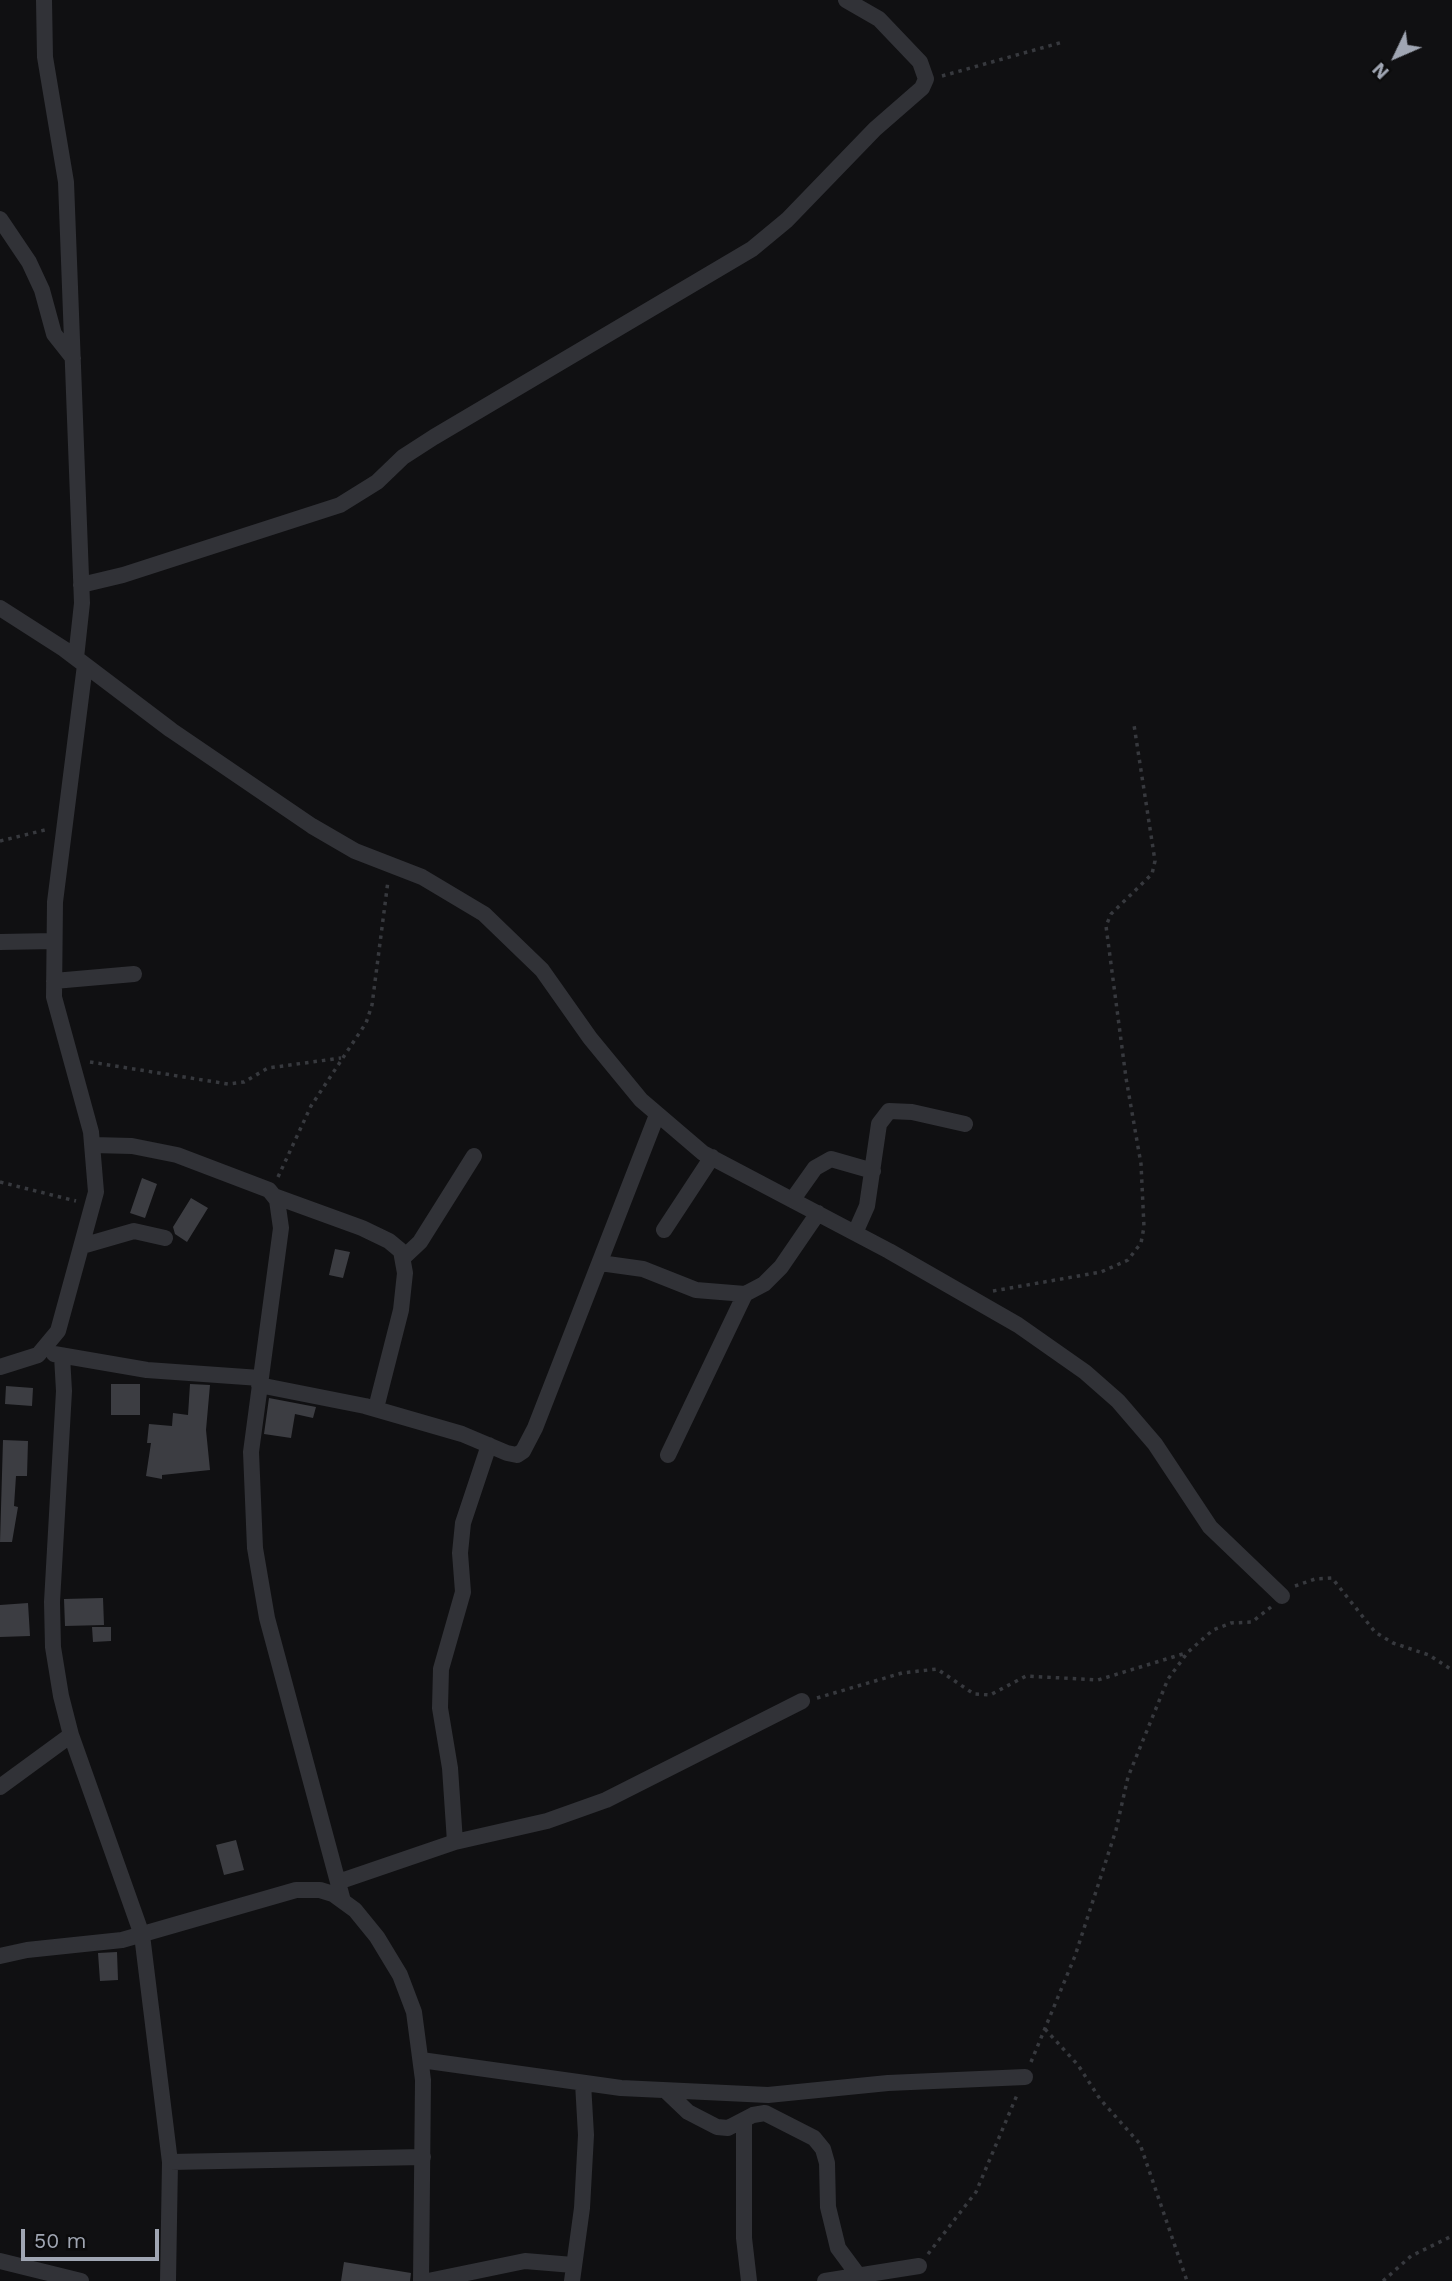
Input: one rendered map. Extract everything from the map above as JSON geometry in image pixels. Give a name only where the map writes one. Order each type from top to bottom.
[{"type":"street","points":[[0,1367],[42,1352],[58,1331],[96,1192],[93,1145],[54,997],[55,902],[80,662],[81,585],[66,182],[45,57],[44,0]]},
{"type":"street","points":[[81,585],[123,575],[340,505],[377,482],[403,457],[434,437],[752,249],[787,220],[875,129],[922,88],[926,79],[920,62],[879,19],[846,0]]},
{"type":"street","points":[[0,219],[29,262],[43,290],[54,334],[73,358]]},
{"type":"street","points":[[0,608],[80,662],[261,793],[355,850],[422,877],[484,914],[542,970],[616,1072],[657,1115],[712,1157],[855,1233],[1018,1325],[1085,1372],[1118,1401],[1154,1444],[1210,1527],[1282,1596]]},
{"type":"street","points":[[0,942],[54,941]]},
{"type":"street","points":[[54,981],[134,974]]},
{"type":"street","points":[[855,1233],[867,1206],[879,1124],[889,1111],[912,1112],[965,1124]]},
{"type":"street","points":[[42,1352],[147,1370],[260,1382],[376,1408],[462,1434],[517,1455],[528,1446],[657,1115]]},
{"type":"street","points":[[93,1145],[132,1146],[177,1155],[389,1241],[403,1258],[405,1273],[401,1310],[376,1408]]},
{"type":"street","points":[[403,1258],[420,1242],[474,1156]]},
{"type":"street","points":[[664,1230],[712,1157]]},
{"type":"street","points":[[793,1199],[815,1168],[831,1159],[873,1171]]},
{"type":"street","points":[[271,1193],[281,1213],[281,1228],[251,1452],[255,1548],[267,1618],[343,1901]]},
{"type":"street","points":[[600,1263],[643,1269],[696,1290],[745,1294],[764,1284],[781,1267],[818,1213]]},
{"type":"street","points":[[82,1246],[134,1231],[165,1238]]},
{"type":"street","points":[[668,1455],[745,1294]]},
{"type":"street","points":[[62,1356],[64,1391],[53,1635],[61,1696],[71,1735],[142,1934],[170,2162],[168,2281]]},
{"type":"street","points":[[455,1842],[450,1768],[440,1708],[441,1669],[463,1592],[460,1553],[463,1523],[489,1445]]},
{"type":"street","points":[[338,1882],[455,1842],[547,1821],[606,1800],[802,1701]]},
{"type":"street","points":[[0,1787],[71,1735]]},
{"type":"street","points":[[0,1956],[27,1950],[122,1940],[296,1891],[320,1890],[355,1910],[377,1937],[400,1975],[414,2012],[421,2060],[421,2281]]},
{"type":"street","points":[[421,2060],[583,2083],[666,2091],[768,2095],[888,2083],[1025,2077]]},
{"type":"street","points":[[428,2281],[525,2262],[572,2273],[582,2208],[586,2135],[583,2083]]},
{"type":"street","points":[[666,2091],[688,2112],[717,2126],[728,2128],[753,2115],[765,2113],[814,2138],[827,2163],[828,2207],[838,2248],[858,2275]]},
{"type":"street","points":[[744,2120],[744,2238],[749,2281]]},
{"type":"street","points":[[170,2162],[423,2157]]},
{"type":"street","points":[[0,2261],[80,2281]]},
{"type":"street","points":[[825,2281],[919,2266]]},
{"type":"path","points":[[926,79],[1063,41]]},
{"type":"path","points":[[971,1299],[989,1292],[1117,1266],[1129,1260],[1141,1243],[1144,1227],[1143,1176],[1106,926],[1111,914],[1152,874],[1155,860],[1134,724]]},
{"type":"path","points":[[0,841],[64,826]]},
{"type":"path","points":[[271,1193],[311,1106],[366,1023],[372,1005],[390,865]]},
{"type":"path","points":[[71,1058],[228,1084],[244,1082],[268,1068],[343,1058]]},
{"type":"path","points":[[0,1182],[92,1205]]},
{"type":"path","points":[[919,2266],[976,2192],[1075,1956],[1116,1830],[1139,1746],[1168,1679],[1188,1653],[1213,1630],[1231,1623],[1252,1622],[1298,1584],[1315,1578],[1332,1578],[1375,1632],[1394,1643],[1429,1655],[1452,1671]]},
{"type":"path","points":[[802,1701],[835,1695],[902,1673],[937,1669],[974,1694],[990,1695],[1026,1676],[1098,1680],[1188,1653]]},
{"type":"path","points":[[1045,2029],[1078,2065],[1100,2099],[1140,2144],[1187,2281]]},
{"type":"path","points":[[1383,2281],[1411,2256],[1452,2236]]},
{"type":"building","points":[[142,1178],[157,1184],[145,1218],[130,1213]]},
{"type":"building","points":[[191,1198],[208,1208],[187,1242],[175,1234],[173,1227]]},
{"type":"building","points":[[335,1249],[350,1252],[343,1278],[329,1275]]},
{"type":"building","points":[[111,1384],[140,1384],[140,1415],[111,1415]]},
{"type":"building","points":[[190,1384],[210,1385],[206,1430],[210,1470],[162,1475],[162,1479],[146,1476],[151,1443],[147,1443],[149,1424],[172,1426],[173,1413],[188,1415]]},
{"type":"building","points":[[6,1386],[33,1388],[32,1406],[5,1404]]},
{"type":"building","points":[[269,1398],[316,1407],[313,1418],[295,1414],[291,1438],[264,1434]]},
{"type":"building","points":[[3,1440],[28,1441],[27,1476],[16,1476],[14,1506],[18,1507],[12,1542],[0,1542]]},
{"type":"building","points":[[103,1598],[104,1625],[65,1626],[64,1599]]},
{"type":"building","points":[[28,1603],[30,1636],[0,1637],[0,1605]]},
{"type":"building","points":[[92,1627],[111,1627],[111,1641],[93,1642]]},
{"type":"building","points":[[236,1840],[244,1870],[224,1875],[216,1845]]},
{"type":"building","points":[[117,1952],[118,1980],[100,1981],[98,1953]]},
{"type":"building","points":[[344,2262],[411,2273],[410,2281],[341,2281]]}]
